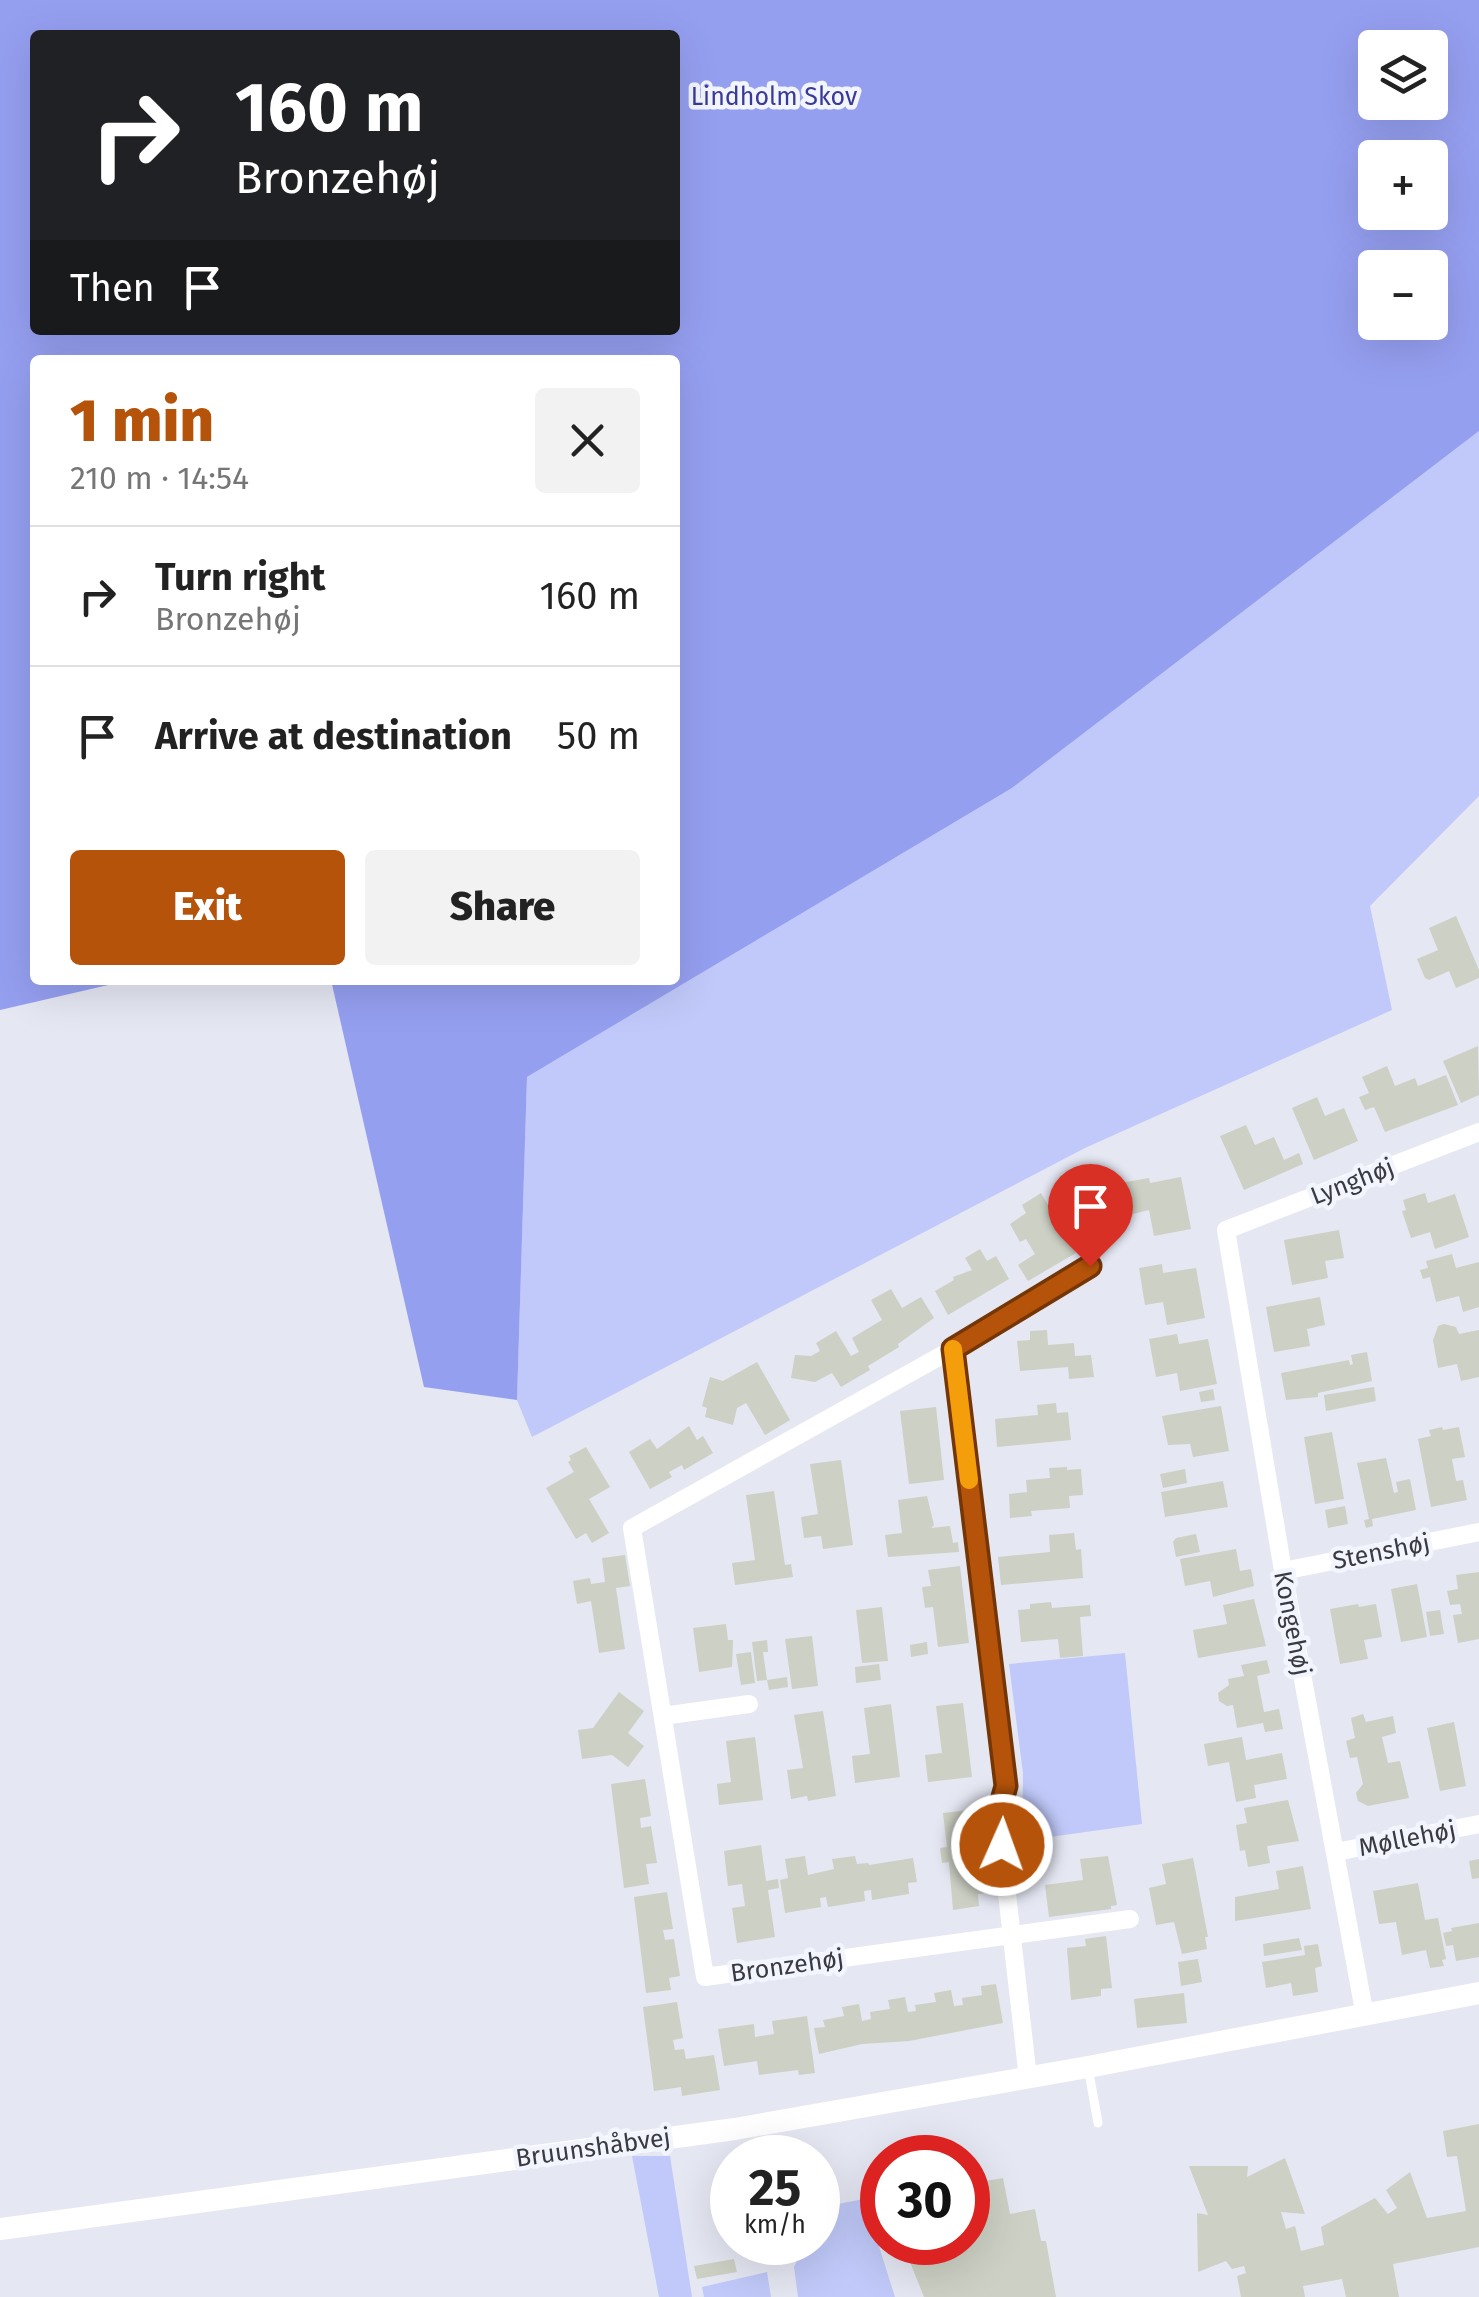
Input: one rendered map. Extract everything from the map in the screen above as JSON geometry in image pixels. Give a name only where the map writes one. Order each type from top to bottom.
[{"type":"street","name":"Lynghøj","points":[[1226,1230],[1479,1132]]},
{"type":"street","name":"Kongehøj","points":[[1226,1230],[1283,1570],[1365,2016]]},
{"type":"street","name":"Bronzehøj","points":[[1090,1266],[953,1349],[632,1528],[705,1976],[1130,1919]]},
{"type":"street","points":[[953,1349],[1006,1786],[998,1815],[1028,2078]]},
{"type":"street","name":"Stenshøj","points":[[1283,1570],[1479,1532]]},
{"type":"street","points":[[663,1716],[749,1704]]},
{"type":"street","name":"Møllehøj","points":[[1336,1852],[1479,1824]]},
{"type":"street","name":"Bruunshåbvej","points":[[0,2229],[734,2129],[1088,2068],[1479,1993]]},
{"type":"lane","points":[[1088,2068],[1098,2123]]},
{"type":"shaded area","points":[[1479,431],[1479,796],[1370,906],[1392,1010],[1085,1148],[532,1437],[517,1400],[527,1077],[1012,788]]},
{"type":"shaded area","points":[[1125,1653],[1142,1824],[1022,1841],[1023,1773],[1009,1664]]},
{"type":"shaded area","points":[[632,2156],[670,2156],[692,2297],[659,2297]]},
{"type":"shaded area","points":[[860,2200],[860,2265],[885,2265],[895,2297],[798,2297],[795,2265],[840,2265],[840,2204]]},
{"type":"shaded area","points":[[767,2272],[771,2297],[704,2297],[702,2287]]},
{"type":"green space","name":"Lindholm Skov","points":[[0,0],[1479,0],[1479,431],[1012,788],[527,1077],[517,1400],[424,1387],[332,985],[680,985],[680,355],[30,355],[30,985],[108,985],[0,1010]]},
{"type":"building","points":[[1456,916],[1479,978],[1456,988],[1449,971],[1429,980],[1425,978],[1417,959],[1438,950],[1429,928]]},
{"type":"building","points":[[1478,1046],[1479,1095],[1461,1103],[1443,1061]]},
{"type":"building","points":[[1387,1066],[1395,1086],[1415,1078],[1418,1086],[1446,1075],[1458,1105],[1385,1132],[1374,1107],[1365,1110],[1359,1097],[1369,1093],[1362,1077]]},
{"type":"building","points":[[1317,1097],[1325,1116],[1344,1108],[1358,1141],[1314,1160],[1292,1108]]},
{"type":"building","points":[[1246,1125],[1255,1145],[1274,1137],[1284,1160],[1299,1153],[1303,1164],[1244,1190],[1220,1136]]},
{"type":"building","points":[[1181,1177],[1191,1229],[1154,1236],[1149,1210],[1129,1215],[1126,1182],[1149,1178],[1150,1183]]},
{"type":"building","points":[[1041,1193],[1076,1253],[1028,1281],[1018,1265],[1035,1254],[1026,1239],[1020,1242],[1010,1224],[1026,1213],[1022,1205]]},
{"type":"building","points":[[1425,1193],[1428,1203],[1455,1194],[1469,1237],[1435,1249],[1430,1232],[1411,1238],[1402,1211],[1406,1210],[1403,1200]]},
{"type":"building","points":[[1339,1230],[1344,1258],[1325,1261],[1328,1278],[1292,1285],[1284,1240]]},
{"type":"building","points":[[980,1249],[987,1261],[996,1256],[1009,1279],[948,1315],[935,1291],[953,1277],[972,1270],[965,1258]]},
{"type":"building","points":[[1452,1254],[1456,1268],[1479,1262],[1479,1307],[1463,1312],[1459,1296],[1436,1302],[1430,1277],[1423,1279],[1420,1270],[1428,1268],[1426,1261]]},
{"type":"building","points":[[1162,1264],[1163,1273],[1196,1268],[1205,1318],[1167,1325],[1163,1302],[1145,1305],[1139,1268]]},
{"type":"building","points":[[891,1289],[902,1308],[921,1297],[934,1318],[868,1366],[870,1370],[841,1387],[832,1373],[815,1382],[791,1378],[795,1355],[811,1356],[820,1351],[816,1343],[836,1331],[851,1356],[859,1352],[852,1338],[882,1320],[871,1300]]},
{"type":"building","points":[[1320,1297],[1325,1325],[1307,1329],[1310,1346],[1274,1352],[1266,1307]]},
{"type":"building","points":[[1438,1326],[1456,1327],[1459,1334],[1479,1330],[1479,1377],[1461,1381],[1457,1364],[1438,1368],[1433,1340]]},
{"type":"building","points":[[1047,1330],[1048,1345],[1074,1343],[1075,1356],[1091,1355],[1094,1377],[1069,1379],[1068,1367],[1020,1371],[1017,1341],[1030,1340],[1030,1331]]},
{"type":"building","points":[[1177,1334],[1179,1344],[1208,1339],[1217,1384],[1180,1391],[1177,1373],[1156,1377],[1149,1339]]},
{"type":"building","points":[[1367,1352],[1372,1381],[1318,1393],[1318,1397],[1286,1400],[1281,1373],[1349,1360],[1350,1365],[1351,1355]]},
{"type":"building","points":[[757,1362],[790,1420],[765,1435],[746,1403],[737,1408],[733,1425],[705,1417],[707,1408],[702,1406],[710,1377],[723,1381]]},
{"type":"building","points":[[1374,1387],[1376,1401],[1326,1411],[1324,1395]]},
{"type":"building","points":[[1213,1389],[1215,1400],[1201,1402],[1199,1392]]},
{"type":"building","points":[[1056,1403],[1057,1413],[1068,1412],[1071,1440],[997,1447],[995,1419],[1038,1415],[1037,1405]]},
{"type":"building","points":[[1221,1406],[1229,1451],[1193,1457],[1190,1444],[1168,1445],[1162,1416]]},
{"type":"building","points":[[936,1407],[944,1480],[909,1484],[900,1411]]},
{"type":"building","points":[[689,1426],[697,1440],[703,1436],[713,1453],[684,1470],[682,1465],[669,1472],[672,1477],[650,1489],[629,1452],[650,1439],[657,1449]]},
{"type":"building","points":[[1459,1427],[1465,1457],[1452,1459],[1456,1481],[1463,1480],[1467,1500],[1431,1507],[1418,1439],[1431,1436],[1429,1430]]},
{"type":"building","points":[[1332,1432],[1344,1499],[1315,1504],[1304,1437]]},
{"type":"building","points":[[586,1447],[610,1487],[589,1499],[609,1533],[592,1543],[586,1533],[576,1539],[546,1488],[574,1472],[569,1456]]},
{"type":"building","points":[[1386,1458],[1394,1493],[1398,1492],[1396,1482],[1410,1479],[1416,1510],[1372,1519],[1373,1526],[1366,1528],[1364,1520],[1369,1519],[1357,1463]]},
{"type":"building","points":[[841,1460],[853,1545],[823,1549],[821,1536],[804,1538],[801,1517],[818,1514],[810,1464]]},
{"type":"building","points":[[1049,1468],[1081,1469],[1083,1495],[1069,1496],[1070,1508],[1031,1511],[1032,1516],[1010,1518],[1009,1494],[1027,1492],[1026,1480],[1050,1478]]},
{"type":"building","points":[[1185,1469],[1187,1483],[1163,1488],[1160,1474]]},
{"type":"building","points":[[1223,1481],[1228,1507],[1165,1517],[1161,1492]]},
{"type":"building","points":[[774,1491],[785,1565],[791,1564],[793,1577],[735,1585],[732,1563],[755,1560],[746,1495]]},
{"type":"building","points":[[927,1496],[934,1525],[931,1528],[950,1526],[959,1552],[888,1557],[885,1535],[902,1533],[898,1500]]},
{"type":"building","points":[[1345,1506],[1348,1524],[1328,1528],[1325,1510]]},
{"type":"building","points":[[1074,1533],[1076,1550],[1081,1549],[1083,1578],[1001,1585],[998,1557],[1050,1552],[1049,1535]]},
{"type":"building","points":[[1196,1534],[1200,1552],[1176,1557],[1176,1538]]},
{"type":"building","points":[[1236,1549],[1240,1571],[1251,1569],[1254,1586],[1213,1597],[1210,1581],[1185,1586],[1180,1559]]},
{"type":"building","points":[[625,1555],[630,1586],[616,1588],[625,1649],[599,1653],[591,1601],[577,1604],[573,1581],[590,1578],[591,1584],[605,1582],[602,1558]]},
{"type":"building","points":[[960,1566],[969,1643],[938,1647],[933,1607],[925,1608],[922,1587],[931,1586],[928,1570]]},
{"type":"building","points":[[1479,1572],[1479,1639],[1458,1643],[1453,1615],[1462,1614],[1460,1604],[1450,1605],[1447,1591],[1458,1589],[1456,1575]]},
{"type":"building","points":[[1417,1584],[1427,1637],[1401,1642],[1391,1589]]},
{"type":"building","points":[[1254,1599],[1266,1646],[1198,1658],[1193,1630],[1227,1624],[1223,1605]]},
{"type":"building","points":[[1051,1602],[1052,1608],[1090,1605],[1091,1616],[1080,1617],[1083,1656],[1060,1658],[1058,1639],[1021,1642],[1018,1610],[1030,1609],[1030,1604]]},
{"type":"building","points":[[1376,1604],[1382,1637],[1364,1640],[1368,1659],[1340,1664],[1330,1609]]},
{"type":"building","points":[[882,1607],[888,1661],[862,1663],[856,1610]]},
{"type":"building","points":[[1440,1610],[1444,1634],[1430,1636],[1426,1612]]},
{"type":"building","points":[[726,1624],[728,1640],[733,1640],[732,1667],[699,1672],[693,1628]]},
{"type":"building","points":[[812,1636],[818,1686],[792,1689],[785,1639]]},
{"type":"building","points":[[767,1640],[768,1652],[763,1652],[767,1680],[757,1681],[752,1642]]},
{"type":"building","points":[[927,1642],[928,1654],[911,1657],[910,1645]]},
{"type":"building","points":[[751,1652],[755,1683],[741,1685],[736,1654]]},
{"type":"building","points":[[1267,1660],[1270,1673],[1257,1676],[1264,1712],[1279,1709],[1283,1729],[1265,1732],[1263,1723],[1237,1728],[1233,1705],[1219,1701],[1218,1693],[1229,1685],[1228,1679],[1244,1676],[1241,1665]]},
{"type":"building","points":[[879,1664],[881,1680],[856,1683],[855,1667]]},
{"type":"building","points":[[787,1677],[788,1687],[769,1690],[767,1680]]},
{"type":"building","points":[[619,1692],[644,1711],[628,1733],[644,1746],[628,1767],[612,1755],[582,1759],[578,1730],[593,1728]]},
{"type":"building","points":[[963,1703],[972,1777],[928,1782],[925,1755],[942,1753],[936,1706]]},
{"type":"building","points":[[891,1704],[900,1777],[855,1783],[852,1756],[870,1754],[864,1708]]},
{"type":"building","points":[[823,1711],[836,1796],[808,1801],[807,1796],[791,1799],[787,1770],[803,1768],[794,1715]]},
{"type":"building","points":[[1363,1714],[1366,1722],[1393,1716],[1396,1733],[1382,1737],[1388,1763],[1400,1761],[1409,1798],[1368,1806],[1358,1801],[1356,1793],[1363,1784],[1357,1757],[1350,1758],[1346,1741],[1355,1738],[1351,1718]]},
{"type":"building","points":[[1454,1722],[1466,1786],[1440,1791],[1427,1728]]},
{"type":"building","points":[[755,1737],[763,1800],[719,1805],[717,1784],[731,1782],[726,1741]]},
{"type":"building","points":[[1242,1737],[1246,1760],[1282,1753],[1287,1779],[1254,1785],[1256,1798],[1236,1802],[1229,1762],[1208,1766],[1204,1744]]},
{"type":"building","points":[[645,1779],[651,1816],[640,1818],[641,1828],[651,1826],[657,1863],[646,1864],[649,1884],[624,1888],[611,1784]]},
{"type":"building","points":[[1288,1800],[1299,1841],[1267,1846],[1270,1863],[1248,1867],[1245,1850],[1240,1851],[1236,1825],[1247,1823],[1244,1808]]},
{"type":"building","points":[[978,1809],[982,1846],[972,1847],[973,1857],[983,1856],[988,1893],[978,1894],[979,1906],[953,1910],[949,1862],[942,1863],[940,1848],[947,1847],[943,1813]]},
{"type":"building","points":[[761,1845],[766,1881],[778,1879],[779,1888],[768,1890],[775,1937],[737,1943],[732,1908],[745,1906],[742,1884],[728,1886],[724,1851]]},
{"type":"building","points":[[805,1856],[808,1875],[834,1869],[832,1859],[855,1856],[857,1864],[869,1865],[913,1858],[917,1882],[908,1883],[909,1894],[872,1900],[871,1890],[864,1891],[865,1901],[828,1907],[826,1897],[820,1898],[821,1907],[785,1913],[780,1880],[788,1878],[785,1859]]},
{"type":"building","points":[[1108,1856],[1117,1905],[1049,1917],[1045,1885],[1083,1880],[1080,1859]]},
{"type":"building","points":[[1193,1858],[1207,1949],[1182,1954],[1174,1922],[1156,1925],[1149,1888],[1166,1884],[1162,1864]]},
{"type":"building","points":[[1479,1859],[1479,1878],[1472,1879],[1469,1861]]},
{"type":"building","points":[[1303,1866],[1311,1909],[1235,1921],[1235,1897],[1279,1889],[1276,1871]]},
{"type":"building","points":[[1418,1883],[1425,1920],[1438,1918],[1444,1966],[1430,1968],[1426,1950],[1402,1955],[1396,1922],[1379,1924],[1373,1891]]},
{"type":"building","points":[[667,1892],[673,1929],[663,1930],[665,1940],[674,1939],[680,1976],[669,1978],[671,1990],[646,1993],[634,1897]]},
{"type":"building","points":[[1479,1923],[1479,1957],[1456,1961],[1453,1945],[1446,1946],[1443,1933]]},
{"type":"building","points":[[1106,1936],[1112,1988],[1101,1989],[1101,1996],[1071,2000],[1067,1948],[1086,1946],[1085,1939]]},
{"type":"building","points":[[1299,1938],[1302,1950],[1264,1956],[1263,1944]]},
{"type":"building","points":[[1318,1944],[1322,1966],[1315,1968],[1318,1992],[1293,1996],[1291,1983],[1266,1988],[1262,1962],[1305,1955],[1304,1946]]},
{"type":"building","points":[[1198,1959],[1202,1982],[1181,1986],[1178,1962]]},
{"type":"building","points":[[996,1984],[1003,2023],[819,2054],[814,2028],[825,2027],[823,2020],[844,2016],[842,2007],[859,2004],[862,2021],[871,2019],[870,2012],[890,2009],[888,2000],[905,1997],[908,2012],[916,2011],[915,2005],[936,2002],[934,1993],[951,1990],[954,2006],[963,2005],[962,1998],[982,1995],[981,1986]]},
{"type":"building","points":[[1184,1993],[1187,2023],[1137,2028],[1134,1999]]},
{"type":"building","points":[[677,2002],[683,2038],[673,2040],[675,2050],[684,2049],[686,2059],[714,2055],[720,2090],[682,2096],[681,2087],[654,2091],[643,2007]]},
{"type":"building","points":[[807,2016],[815,2073],[799,2075],[798,2070],[759,2075],[757,2061],[724,2066],[718,2029],[754,2024],[755,2037],[774,2034],[772,2021]]},
{"type":"building","points":[[1479,2124],[1479,2247],[1393,2264],[1399,2297],[1346,2297],[1342,2279],[1303,2286],[1305,2297],[1241,2297],[1237,2276],[1246,2273],[1244,2266],[1232,2269],[1226,2261],[1198,2272],[1197,2213],[1208,2215],[1189,2166],[1248,2166],[1247,2177],[1285,2158],[1305,2214],[1281,2212],[1286,2229],[1295,2226],[1301,2251],[1324,2245],[1321,2227],[1375,2198],[1388,2214],[1397,2208],[1386,2190],[1410,2172],[1427,2218],[1466,2211],[1457,2156],[1447,2157],[1443,2131]]},
{"type":"building","points":[[1003,2178],[1010,2214],[1035,2209],[1041,2241],[1046,2241],[1056,2297],[924,2297],[911,2265],[990,2265],[990,2180]]},
{"type":"building","points":[[735,2265],[737,2272],[697,2279],[694,2266]]},
{"type":"slow traffic","points":[[953,1349],[969,1480]]},
{"type":"route","points":[[1002,1845],[998,1815],[1006,1786],[953,1349],[1090,1266]]}]
